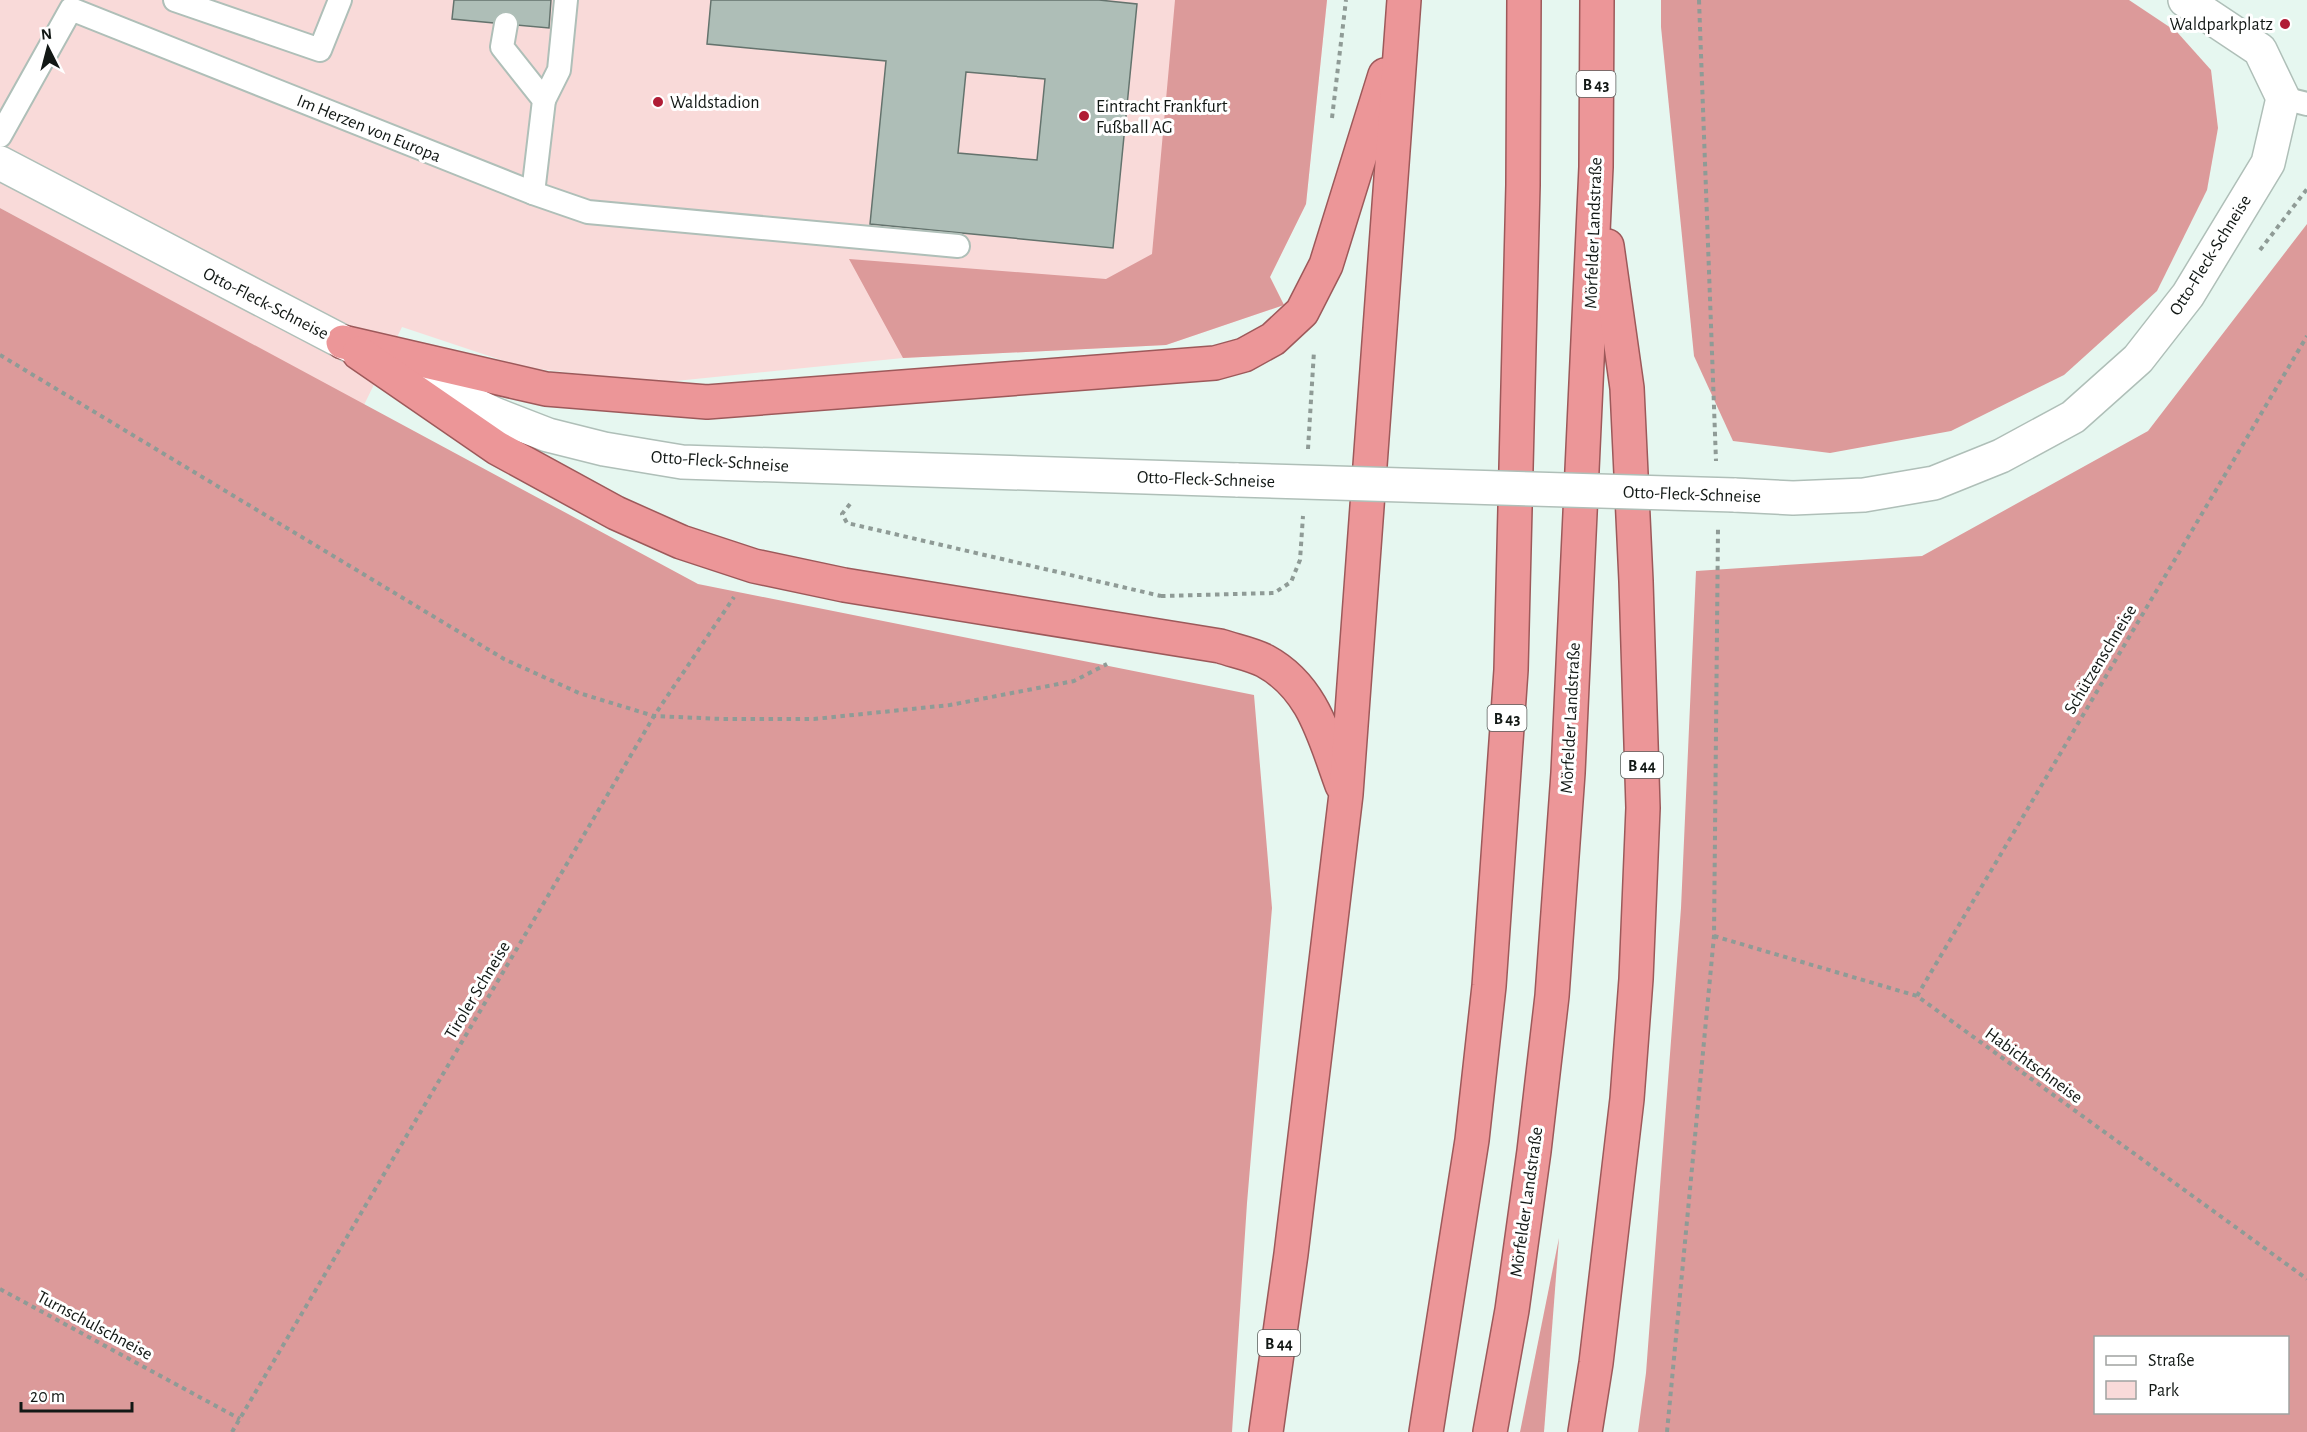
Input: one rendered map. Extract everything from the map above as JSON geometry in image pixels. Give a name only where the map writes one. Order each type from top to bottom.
[{"type":"highway","name":"B 43","points":[[1426,1432],[1472,1140],[1490,986],[1510,670],[1523,185],[1524,0]]},
{"type":"highway","name":"Mörfelder Landstraße","points":[[1490,1432],[1512,1310],[1552,996],[1568,773],[1596,167],[1597,0]]},
{"type":"highway","name":"B 44","points":[[1266,1432],[1293,1242],[1346,794],[1403,11]]},
{"type":"highway","points":[[343,342],[546,389],[707,402],[1215,363],[1244,355],[1273,339],[1302,312],[1326,265],[1403,11]]},
{"type":"highway","name":"B 44","points":[[1585,1432],[1596,1363],[1627,1099],[1636,979],[1643,808],[1627,388],[1596,167]]},
{"type":"highway","points":[[343,342],[497,448],[615,513],[681,542],[754,566],[844,585],[1220,646],[1264,660],[1296,683],[1317,717],[1346,794]]},
{"type":"street","points":[[2185,0],[2260,50],[2295,101]]},
{"type":"street","name":"Otto-Fleck-Schneise","points":[[0,164],[343,342],[494,414],[548,435],[604,449],[682,462],[1793,498],[1864,495],[1934,483],[2001,456],[2073,417],[2138,359],[2188,295],[2268,163],[2295,101]]},
{"type":"lane","points":[[175,0],[320,50],[340,0]]},
{"type":"lane","points":[[532,194],[544,100],[559,70],[566,0]]},
{"type":"lane","name":"Im Herzen von Europa","points":[[0,136],[71,9],[532,194],[588,212],[958,246]]},
{"type":"lane","points":[[506,24],[502,47],[544,100]]},
{"type":"path","points":[[1667,1432],[1714,936],[1722,495],[1699,0]]},
{"type":"path","name":"Schützenschneise","points":[[1917,996],[2307,336]]},
{"type":"path","points":[[0,355],[504,659],[579,693],[654,716],[814,719],[950,705],[1074,681],[1155,636],[1161,596],[847,523],[842,514],[852,502]]},
{"type":"path","name":"Tiroler Schneise","points":[[231,1432],[654,716],[715,629],[754,566]]},
{"type":"path","name":"Habichtschneise","points":[[1714,936],[1917,996],[2307,1279]]},
{"type":"path","name":"Turnschulschneise","points":[[0,1289],[240,1419]]},
{"type":"green space","name":"Waldstadion","points":[[0,0],[1327,0],[1306,204],[1270,277],[1284,305],[1166,345],[903,358],[656,383],[522,367],[402,327],[364,405],[0,208]]},
{"type":"shaded area","points":[[1175,0],[1327,0],[1306,204],[1270,277],[1284,305],[1166,345],[903,358],[849,259],[1106,279],[1152,254]]},
{"type":"shaded area","points":[[1661,0],[2129,0],[2177,32],[2211,70],[2218,128],[2207,190],[2157,291],[2064,375],[1951,431],[1830,453],[1733,441],[1694,356],[1661,27]]},
{"type":"shaded area","points":[[0,208],[698,584],[1254,695],[1272,908],[1247,1203],[1232,1432],[0,1432]]},
{"type":"shaded area","points":[[2307,224],[2307,1432],[1638,1432],[1646,1373],[1681,908],[1696,571],[1922,556],[2148,431]]},
{"type":"shaded area","points":[[1559,1238],[1544,1432],[1520,1432]]},
{"type":"building","points":[[454,0],[551,0],[549,28],[452,19]]},
{"type":"building","name":"Eintracht Frankfurt Fußball AG","points":[[711,0],[1099,0],[1137,4],[1113,248],[870,224],[886,61],[707,44]],"holes":[[[966,72],[1045,79],[1037,160],[958,153]]]},
{"type":"place","name":"Waldparkplatz","points":[[2285,24]]},
{"type":"place","name":"Waldstadion","points":[[658,102]]},
{"type":"place","name":"Eintracht Frankfurt Fußball AG","points":[[1084,116]]}]
